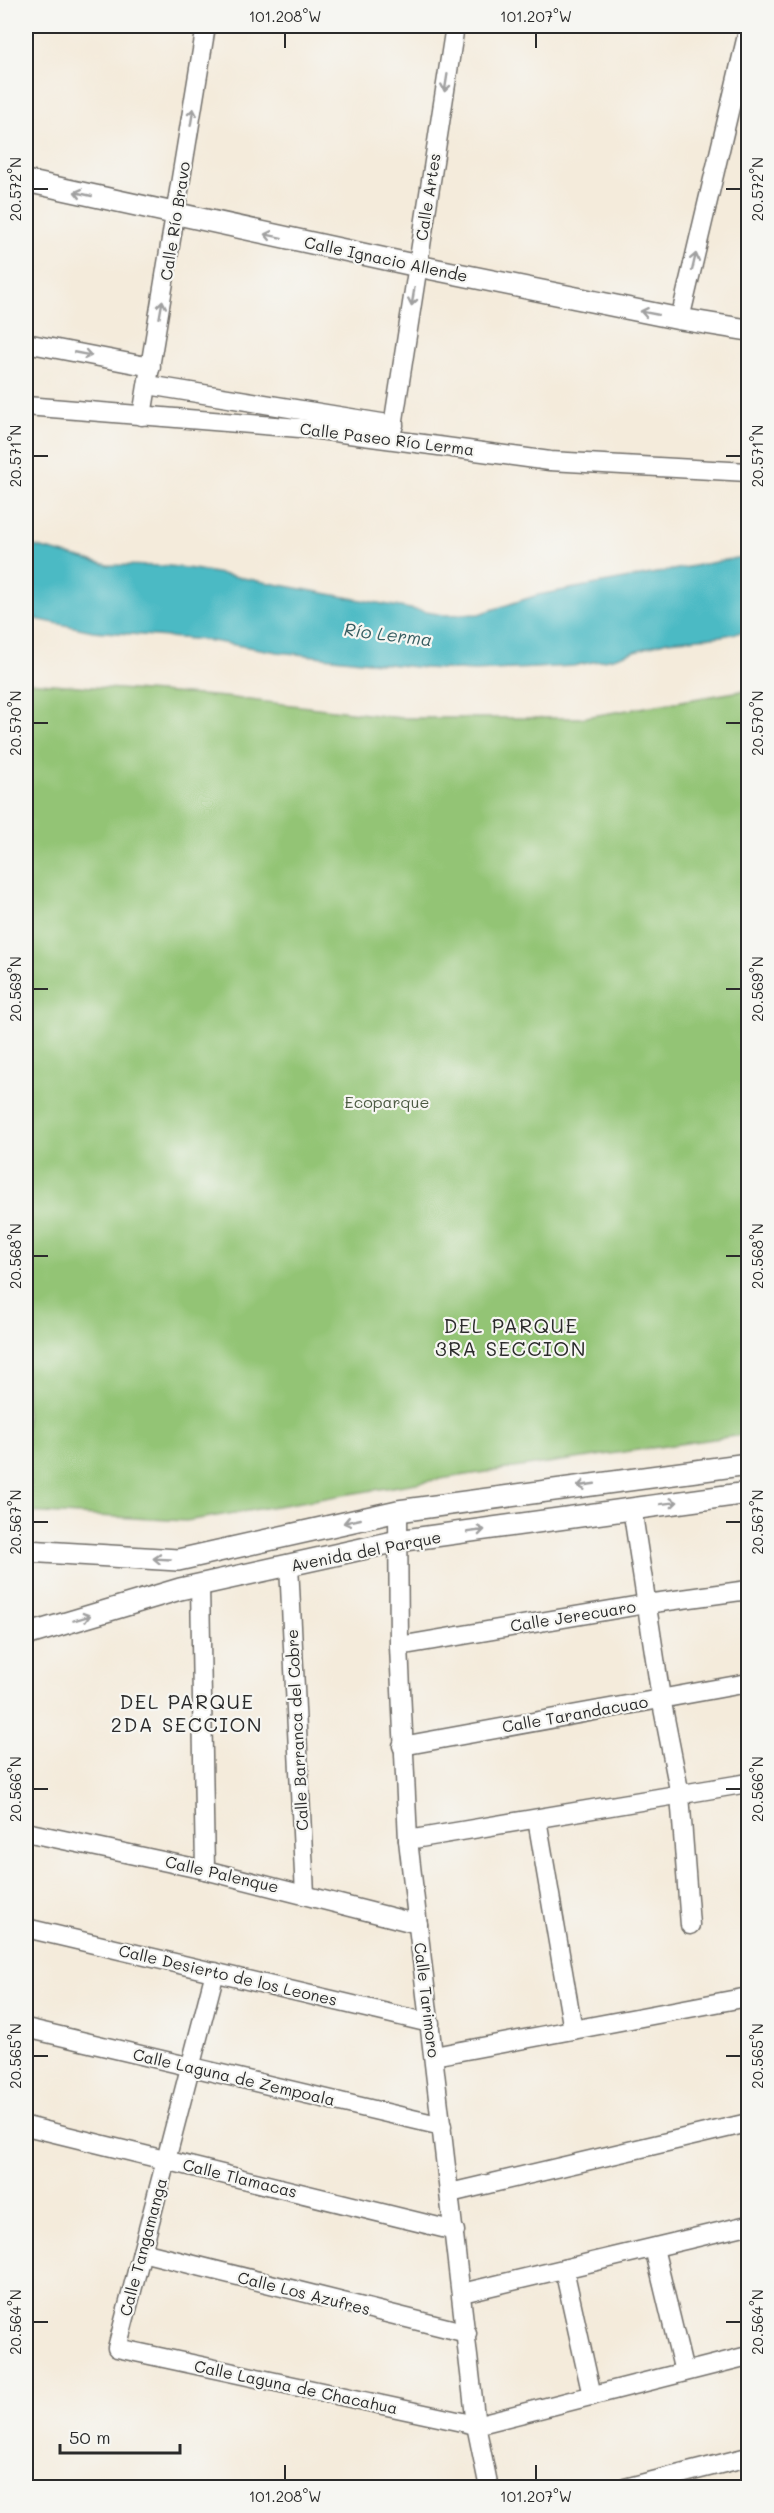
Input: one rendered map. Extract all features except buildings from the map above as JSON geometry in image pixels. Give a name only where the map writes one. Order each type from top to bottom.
[{"type":"street","name":"Calle Río Bravo","points":[[142,416],[177,215],[206,26]]},
{"type":"street","name":"Calle Artes","points":[[392,432],[455,26]]},
{"type":"street","points":[[680,319],[748,31]]},
{"type":"street","name":"Calle Ignacio Allende","points":[[26,181],[418,266],[680,319],[748,330]]},
{"type":"street","points":[[26,344],[150,376],[392,432]]},
{"type":"street","name":"Calle Paseo Río Lerma","points":[[26,406],[392,432],[550,461],[748,472]]},
{"type":"street","name":"Avenida del Parque","points":[[26,1551],[178,1560],[398,1511],[748,1464]]},
{"type":"street","name":"Avenida del Parque","points":[[26,1635],[200,1584],[398,1541],[748,1493]]},
{"type":"street","points":[[632,1508],[661,1698],[680,1795],[690,1926]]},
{"type":"street","name":"Calle Tarimoro","points":[[398,1511],[402,1746],[408,1840],[476,2425],[489,2487]]},
{"type":"street","name":"Calle Barranca del Cobre","points":[[289,1565],[305,1894]]},
{"type":"street","points":[[200,1584],[206,1869]]},
{"type":"street","name":"Calle Jerecuaro","points":[[399,1646],[646,1604],[748,1590]]},
{"type":"street","name":"Calle Tarandacuao","points":[[402,1746],[748,1683]]},
{"type":"street","points":[[408,1840],[748,1783]]},
{"type":"street","points":[[537,1819],[573,2030]]},
{"type":"street","name":"Calle Palenque","points":[[26,1832],[206,1869],[418,1924]]},
{"type":"street","name":"Calle Desierto de los Leones","points":[[26,1928],[430,2023]]},
{"type":"street","name":"Calle Tangamanga","points":[[117,2348],[215,1972]]},
{"type":"street","points":[[434,2056],[748,1997]]},
{"type":"street","name":"Calle Laguna de Zempoala","points":[[26,2028],[442,2126]]},
{"type":"street","points":[[450,2193],[748,2123]]},
{"type":"street","name":"Calle Tlamacas","points":[[26,2126],[455,2231]]},
{"type":"street","points":[[462,2293],[748,2225]]},
{"type":"street","points":[[654,2248],[684,2372]]},
{"type":"street","name":"Calle Los Azufres","points":[[142,2252],[467,2333]]},
{"type":"street","points":[[564,2269],[592,2396]]},
{"type":"street","name":"Calle Laguna de Chacahua","points":[[117,2348],[476,2425]]},
{"type":"street","points":[[476,2425],[748,2356]]},
{"type":"street","points":[[625,2487],[748,2457]]},
{"type":"green space","name":"Ecoparque","points":[[26,682],[225,697],[401,718],[580,718],[748,690],[748,1434],[459,1476],[186,1521],[26,1512]]},
{"type":"water","name":"Río Lerma","points":[[26,544],[108,565],[169,566],[194,569],[443,615],[479,614],[538,595],[748,556],[748,631],[667,641],[613,658],[573,666],[474,671],[278,652],[205,640],[93,631],[26,617]]},
{"type":"district","name":"DEL PARQUE 3RA SECCION","points":[[511,1338]]},
{"type":"district","name":"DEL PARQUE 2DA SECCION","points":[[187,1714]]}]
